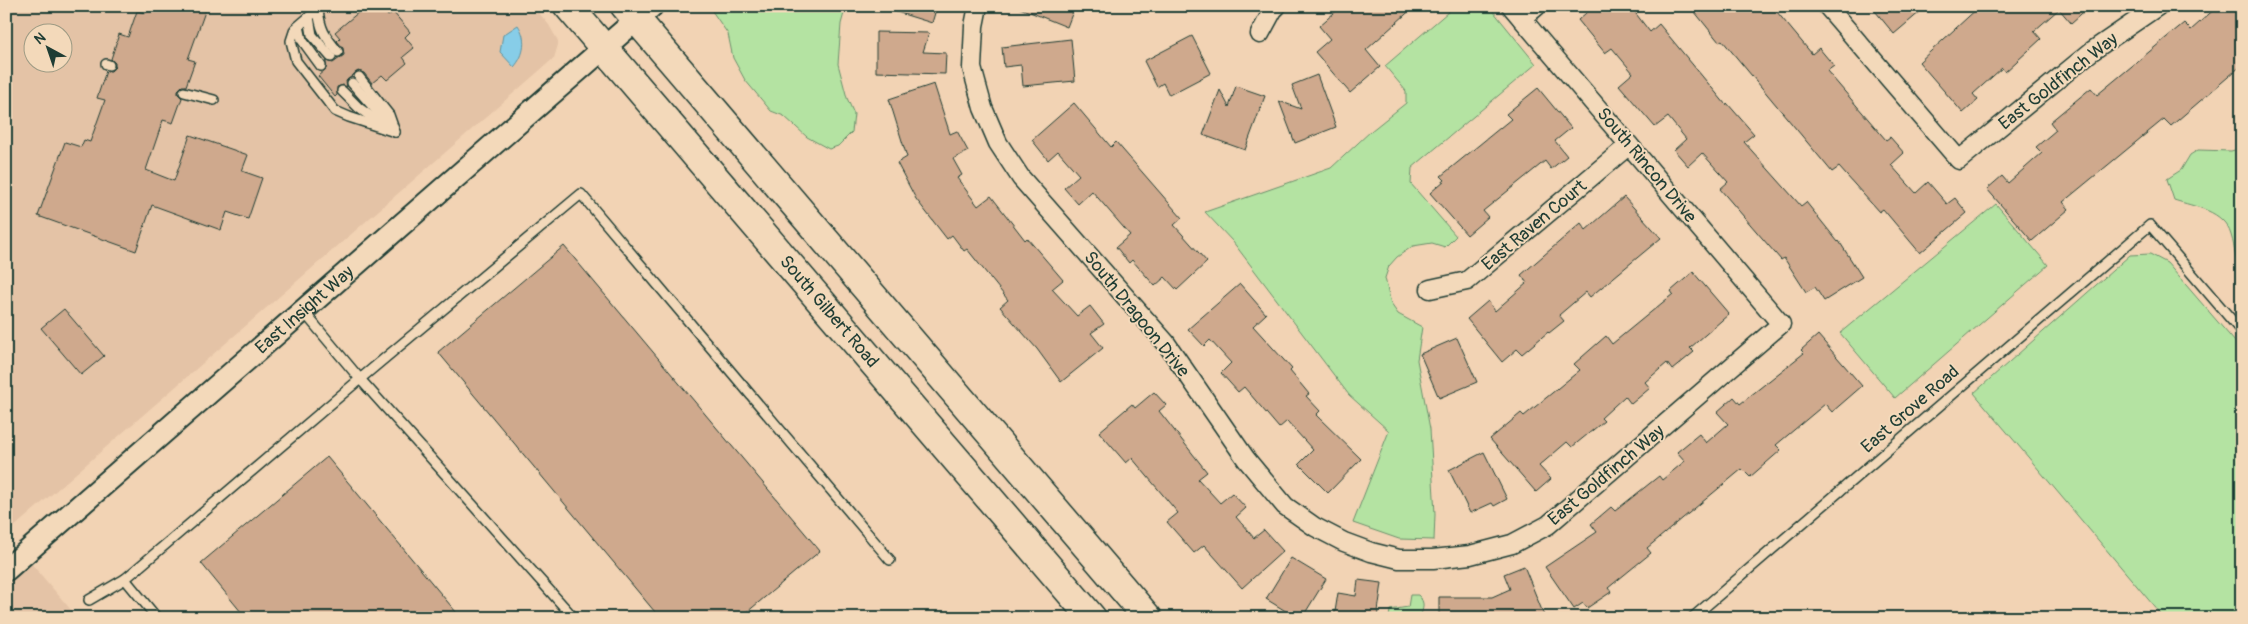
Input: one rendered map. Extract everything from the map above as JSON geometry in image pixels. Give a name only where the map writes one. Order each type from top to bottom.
[{"type":"main road","name":"South Gilbert Road","points":[[568,6],[1092,618]]},
{"type":"main road","points":[[638,11],[1148,618]]},
{"type":"street","name":"South Dragoon Drive","points":[[978,6],[974,26],[972,68],[983,108],[998,144],[1021,178],[1166,343],[1246,459],[1285,506],[1315,527],[1344,542],[1371,552]]},
{"type":"street","points":[[1260,34],[1276,6]]},
{"type":"street","points":[[1517,12],[1537,6]]},
{"type":"street","name":"East Goldfinch Way","points":[[1827,6],[1959,160],[2092,51],[2158,6]]},
{"type":"street","name":"East Insight Way","points":[[6,570],[604,50],[638,11]]},
{"type":"street","name":"South Rincon Drive","points":[[1517,12],[1782,324]]},
{"type":"street","name":"East Raven Court","points":[[1430,289],[1466,281],[1629,145]]},
{"type":"street","name":"East Goldfinch Way","points":[[1371,552],[1399,559],[1433,559],[1470,554],[1512,544],[1548,525],[1782,324]]},
{"type":"lane","points":[[320,8],[295,29],[291,41],[296,61],[335,110],[349,117],[395,132]]},
{"type":"lane","points":[[309,17],[312,35],[334,55],[320,26],[320,8]]},
{"type":"lane","points":[[299,26],[302,40],[321,66]]},
{"type":"lane","points":[[356,80],[395,132]]},
{"type":"lane","points":[[342,91],[371,118],[395,132]]},
{"type":"lane","points":[[184,92],[214,100]]},
{"type":"lane","points":[[89,600],[125,579],[581,194],[890,560]]},
{"type":"lane","name":"East Grove Road","points":[[1692,618],[2150,225],[2242,332]]},
{"type":"lane","points":[[304,312],[360,379],[574,618]]},
{"type":"lane","points":[[125,579],[157,618]]},
{"type":"shaded area","points":[[6,6],[533,6],[549,25],[558,41],[554,58],[6,534]]},
{"type":"shaded area","points":[[24,555],[78,618],[6,618],[6,570]]},
{"type":"green space","points":[[717,6],[846,6],[841,24],[838,64],[847,98],[854,114],[852,132],[838,146],[829,149],[807,137],[784,116],[771,111],[745,80],[733,58],[728,34],[712,11]]},
{"type":"green space","points":[[1455,6],[1489,6],[1536,64],[1412,168],[1411,184],[1456,236],[1445,247],[1432,243],[1413,246],[1397,257],[1389,266],[1385,278],[1391,304],[1398,314],[1422,327],[1417,360],[1430,429],[1435,514],[1434,540],[1399,539],[1353,523],[1389,431],[1349,395],[1233,242],[1205,212],[1331,168],[1371,131],[1406,103],[1406,91],[1385,66]]},
{"type":"green space","points":[[2242,148],[2242,272],[2236,258],[2231,235],[2222,220],[2208,211],[2174,200],[2167,179],[2181,170],[2190,155],[2198,150],[2231,151]]},
{"type":"green space","points":[[1996,204],[2048,265],[1895,398],[1840,333]]},
{"type":"green space","points":[[2150,254],[2167,263],[2242,350],[2242,618],[2164,618],[1974,393],[2130,255]]},
{"type":"green space","points":[[1410,595],[1418,595],[1422,601],[1423,606],[1420,618],[1389,618],[1390,610],[1408,607]]},
{"type":"water","points":[[518,25],[523,35],[524,46],[521,57],[514,67],[500,52],[503,35]]},
{"type":"building","points":[[148,6],[207,6],[188,59],[195,61],[186,86],[182,86],[178,90],[178,94],[182,98],[173,123],[163,120],[146,170],[174,181],[190,135],[248,155],[242,171],[262,178],[248,219],[227,212],[221,230],[152,205],[136,251],[38,216],[65,142],[81,147],[84,140],[90,142],[105,100],[97,98],[106,71],[111,71],[115,67],[115,63],[111,59],[119,34],[128,37],[137,11],[146,13]]},
{"type":"building","points":[[366,6],[379,6],[388,16],[393,12],[410,32],[405,37],[414,48],[403,57],[407,63],[387,80],[382,75],[372,83],[364,73],[358,71],[346,81],[347,87],[343,85],[337,87],[337,95],[335,97],[318,76],[326,69],[326,61],[333,63],[344,55],[343,48],[337,41],[340,38],[335,32]]},
{"type":"building","points":[[890,6],[937,6],[932,23],[890,10]]},
{"type":"building","points":[[1015,6],[1075,6],[1067,27]]},
{"type":"building","points":[[1342,6],[1415,6],[1366,50],[1380,67],[1350,93],[1315,52],[1330,39],[1319,26]]},
{"type":"building","points":[[1594,6],[1630,6],[1650,32],[1659,24],[1726,105],[1727,103],[1754,134],[1744,142],[1801,206],[1806,202],[1839,241],[1862,277],[1824,301],[1815,287],[1806,292],[1784,258],[1781,260],[1720,189],[1728,182],[1702,153],[1688,166],[1674,150],[1686,139],[1668,117],[1655,127],[1619,85],[1633,73],[1612,48],[1605,53],[1578,20]]},
{"type":"building","points":[[1690,6],[1772,6],[1812,54],[1819,48],[1834,66],[1827,71],[1886,140],[1890,137],[1904,153],[1891,165],[1916,193],[1928,182],[1947,204],[1955,198],[1967,213],[1920,253],[1883,209],[1879,212],[1839,167],[1832,172],[1722,40],[1719,42]]},
{"type":"building","points":[[1871,6],[1927,6],[1894,34]]},
{"type":"building","points":[[1980,6],[2090,6],[2071,23],[2059,9],[2034,31],[2041,39],[2005,72],[2002,68],[1973,94],[1978,100],[1963,113],[1919,62]]},
{"type":"building","points":[[2218,6],[2242,6],[2242,65],[2171,126],[2164,119],[2063,202],[2069,209],[2032,241],[1987,189],[2002,176],[2008,183],[2042,153],[2036,147],[2056,130],[2050,122],[2091,88],[2097,95],[2184,23],[2191,30]]},
{"type":"building","points":[[876,32],[929,33],[923,52],[946,53],[945,74],[876,72]]},
{"type":"building","points":[[1192,36],[1211,73],[1169,95],[1163,83],[1157,87],[1144,61]]},
{"type":"building","points":[[1071,39],[1075,81],[1023,86],[1021,65],[1004,67],[1002,47]]},
{"type":"building","points":[[1317,75],[1336,127],[1295,143],[1279,101],[1301,109],[1292,85]]},
{"type":"building","points":[[934,84],[950,134],[957,131],[968,151],[953,159],[962,175],[957,178],[978,206],[991,196],[1025,240],[1027,238],[1063,280],[1052,289],[1077,316],[1090,306],[1104,324],[1091,333],[1103,348],[1061,382],[1037,349],[1000,307],[1008,300],[967,249],[964,251],[952,235],[947,239],[916,199],[897,163],[907,157],[889,99]]},
{"type":"building","points":[[1236,86],[1265,96],[1245,150],[1203,135],[1220,90],[1229,107]]},
{"type":"building","points":[[1538,88],[1571,128],[1555,141],[1567,156],[1551,169],[1545,161],[1483,211],[1488,217],[1467,235],[1430,193],[1445,180],[1441,176],[1511,119],[1506,114]]},
{"type":"building","points":[[1074,103],[1111,147],[1116,142],[1182,218],[1174,225],[1207,262],[1177,290],[1165,277],[1155,286],[1132,260],[1129,263],[1116,247],[1130,235],[1092,191],[1078,204],[1064,188],[1079,175],[1058,151],[1048,160],[1032,140]]},
{"type":"building","points":[[1624,197],[1661,238],[1590,297],[1586,292],[1559,315],[1564,321],[1549,333],[1522,354],[1517,349],[1502,362],[1467,319],[1488,301],[1495,311],[1527,283],[1521,275],[1581,223],[1586,230]]},
{"type":"building","points":[[564,246],[820,551],[740,618],[660,618],[438,352]]},
{"type":"building","points":[[1693,272],[1729,314],[1690,348],[1694,352],[1672,370],[1667,363],[1645,382],[1650,388],[1631,404],[1625,396],[1601,418],[1604,421],[1572,447],[1567,442],[1539,466],[1551,479],[1536,492],[1490,439],[1521,413],[1524,416],[1580,370],[1574,364],[1606,336],[1612,344],[1673,294],[1671,291]]},
{"type":"building","points":[[1240,284],[1266,314],[1253,326],[1292,369],[1290,371],[1309,394],[1306,396],[1320,411],[1316,415],[1361,459],[1328,493],[1299,464],[1313,450],[1287,421],[1279,428],[1244,387],[1238,392],[1221,373],[1231,363],[1210,340],[1204,346],[1188,329]]},
{"type":"building","points":[[64,309],[104,356],[81,375],[41,328]]},
{"type":"building","points":[[1818,335],[1862,386],[1832,412],[1825,404],[1776,445],[1781,450],[1750,477],[1742,469],[1647,548],[1651,553],[1608,588],[1611,592],[1587,608],[1583,603],[1574,609],[1545,567],[1597,532],[1591,524],[1611,507],[1615,511],[1659,476],[1662,480],[1685,461],[1677,452],[1699,434],[1706,443],[1728,424],[1717,412],[1734,397],[1740,404],[1804,353],[1801,350]]},
{"type":"building","points":[[1457,338],[1477,382],[1439,398],[1420,354]]},
{"type":"building","points":[[1154,392],[1166,405],[1159,411],[1207,472],[1198,479],[1220,503],[1232,493],[1246,508],[1236,517],[1254,538],[1264,530],[1283,551],[1242,588],[1204,545],[1194,553],[1167,522],[1178,513],[1132,458],[1126,463],[1099,432],[1132,404],[1135,408]]},
{"type":"building","points":[[1484,452],[1507,499],[1494,506],[1492,503],[1470,513],[1449,470]]},
{"type":"building","points":[[327,457],[461,618],[246,618],[201,563]]},
{"type":"building","points":[[1291,558],[1326,579],[1302,618],[1297,618],[1266,599]]},
{"type":"building","points":[[1524,566],[1545,618],[1439,618],[1439,597],[1492,597],[1510,589],[1504,574]]},
{"type":"building","points":[[1358,580],[1382,583],[1377,618],[1334,618],[1338,593],[1356,596]]}]
